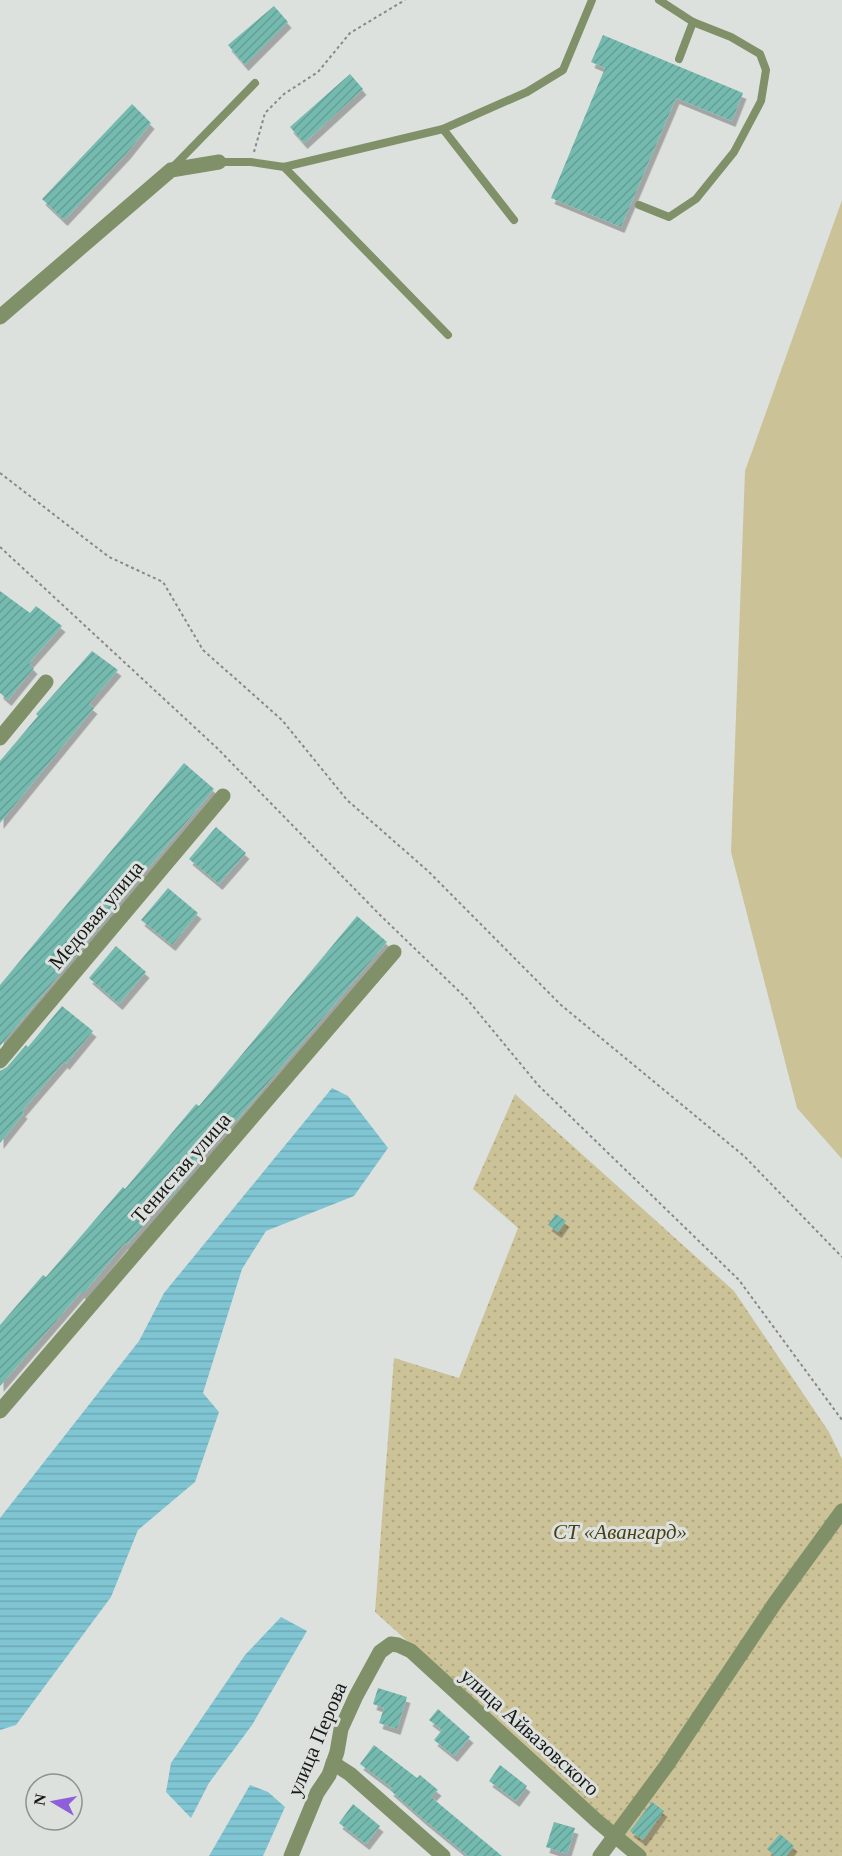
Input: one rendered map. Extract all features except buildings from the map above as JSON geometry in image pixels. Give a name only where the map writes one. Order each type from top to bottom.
[{"type":"street","points":[[0,317],[171,170],[219,162]]},
{"type":"street","points":[[0,738],[46,682]]},
{"type":"street","name":"Медовая улица","points":[[0,1061],[223,796]]},
{"type":"street","name":"Тенистая улица","points":[[0,1411],[394,952]]},
{"type":"street","points":[[600,1856],[667,1765],[775,1603],[842,1511]]},
{"type":"street","name":"улица Айвазовского","points":[[391,1644],[411,1651],[597,1821],[639,1856]]},
{"type":"street","name":"улица Перова","points":[[291,1856],[317,1793],[329,1775],[341,1730],[356,1696],[380,1652],[391,1644]]},
{"type":"street","points":[[333,1763],[350,1774],[443,1856]]},
{"type":"lane","points":[[219,162],[251,162],[284,167],[443,129],[527,92],[563,70],[592,0]]},
{"type":"lane","points":[[639,205],[669,217],[696,199],[734,152],[761,101],[766,70],[760,54],[731,37],[693,22],[659,0]]},
{"type":"lane","points":[[679,59],[693,22]]},
{"type":"lane","points":[[171,170],[255,83]]},
{"type":"lane","points":[[443,129],[514,220]]},
{"type":"lane","points":[[284,167],[448,335]]},
{"type":"path","points":[[251,162],[265,112],[284,94],[318,72],[350,33],[405,0]]},
{"type":"path","points":[[0,473],[108,557],[163,582],[202,650],[282,720],[346,800],[428,871],[561,1005],[744,1156],[842,1257]]},
{"type":"path","points":[[0,547],[217,748],[380,915],[467,999],[538,1085],[739,1280],[842,1420]]},
{"type":"green space","points":[[842,200],[842,1159],[797,1108],[731,852],[745,471]]},
{"type":"green space","name":"СТ «Авангард»","points":[[515,1094],[734,1291],[829,1432],[842,1459],[842,1856],[646,1856],[375,1612],[394,1358],[459,1378],[518,1228],[473,1189]]},
{"type":"water","points":[[332,1088],[348,1096],[388,1148],[354,1196],[266,1231],[242,1269],[203,1393],[219,1412],[195,1482],[138,1530],[111,1597],[16,1725],[0,1730],[0,1518],[139,1341],[164,1293]]},
{"type":"water","points":[[281,1617],[307,1631],[252,1725],[209,1783],[191,1818],[166,1792],[171,1763],[245,1655]]},
{"type":"water","points":[[250,1785],[268,1792],[285,1807],[263,1856],[209,1856]]}]
